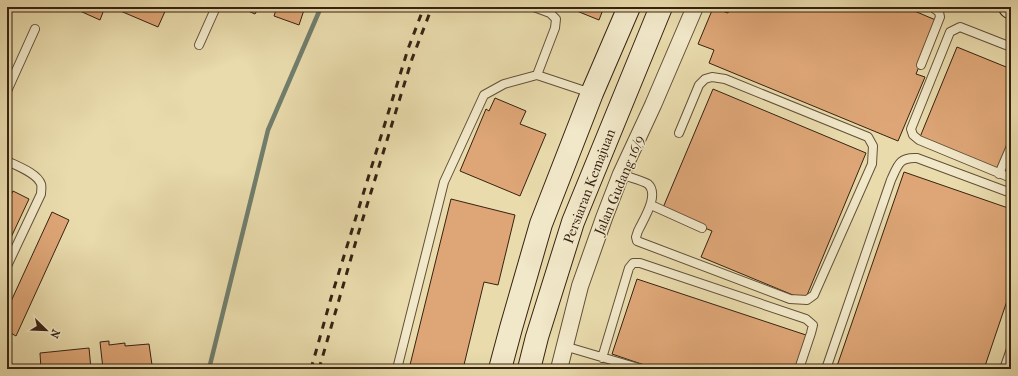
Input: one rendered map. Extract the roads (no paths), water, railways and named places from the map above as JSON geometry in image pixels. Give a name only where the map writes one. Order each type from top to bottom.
[{"type":"main road","points":[[500,369],[541,224],[592,94],[629,7]]},
{"type":"main road","name":"Persiaran Kemajuan","points":[[529,369],[537,337],[573,222],[661,7]]},
{"type":"street","name":"Jalan Gudang 16/9","points":[[559,369],[580,286],[604,218],[621,174],[653,105],[695,7]]},
{"type":"lane","points":[[200,45],[216,7]]},
{"type":"lane","points":[[534,7],[550,13],[556,19],[555,28],[537,75]]},
{"type":"lane","points":[[921,65],[940,17],[939,12],[932,7]]},
{"type":"lane","points":[[1011,47],[960,26],[950,32],[911,129],[913,135],[919,140],[1011,178]]},
{"type":"lane","points":[[7,90],[35,29]]},
{"type":"lane","points":[[397,369],[444,182],[484,95],[504,84],[537,75],[592,94]]},
{"type":"lane","points":[[621,174],[647,183],[651,188],[653,200],[638,231],[636,237],[638,241],[790,298],[807,300],[814,295],[872,164],[873,146],[868,137],[725,79],[712,77],[705,79],[699,85],[679,133]]},
{"type":"lane","points":[[1000,174],[1011,146]]},
{"type":"lane","points":[[826,369],[891,180],[899,164],[903,160],[917,158],[1011,193]]},
{"type":"lane","points":[[7,161],[26,170],[36,177],[42,185],[41,194],[7,266]]},
{"type":"lane","points":[[651,205],[702,228]]},
{"type":"lane","points":[[602,358],[629,268],[633,263],[640,262],[806,319],[813,325],[799,369]]},
{"type":"lane","points":[[564,346],[642,369]]},
{"type":"lane","points":[[1004,369],[1010,354]]},
{"type":"waterway","points":[[209,369],[268,130],[321,7]]},
{"type":"railway","points":[[311,369],[331,298],[408,49],[424,7]]},
{"type":"railway","points":[[319,369],[356,241],[412,59],[432,7]]}]
